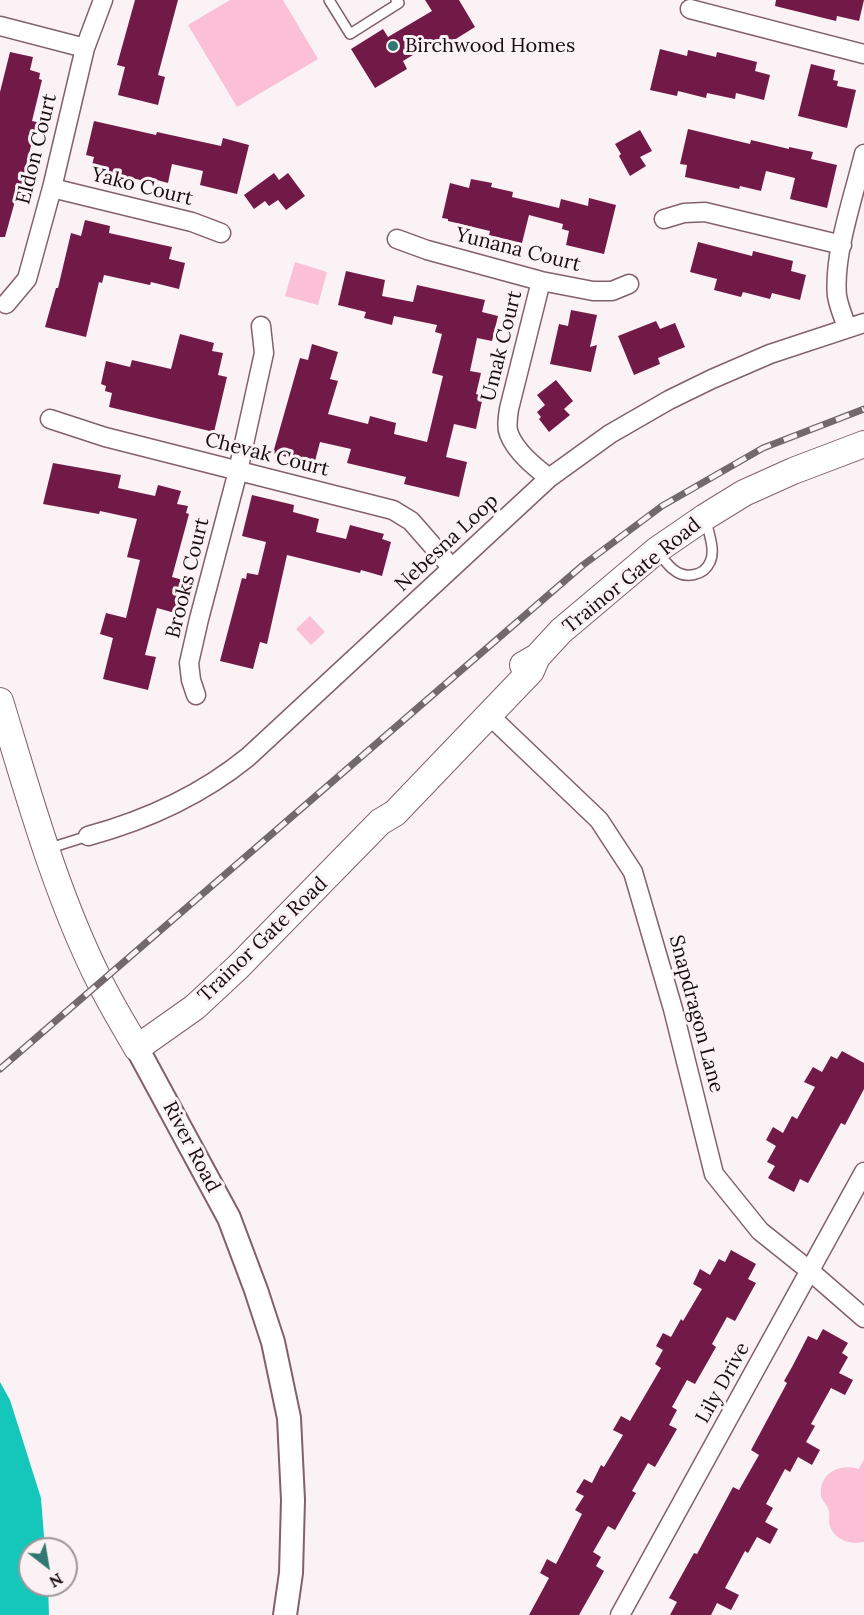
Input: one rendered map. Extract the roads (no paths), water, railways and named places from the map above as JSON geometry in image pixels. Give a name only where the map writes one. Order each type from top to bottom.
[{"type":"main road","name":"Trainor Gate Road","points":[[380,822],[387,806],[406,784],[525,663],[537,657],[561,632],[657,550],[744,493],[793,471],[864,444]]},
{"type":"main road","name":"Trainor Gate Road","points":[[137,1048],[195,1007],[230,975],[380,822],[395,813],[531,671],[537,657]]},
{"type":"main road","name":"River Road","points":[[0,701],[74,925],[100,984],[137,1048]]},
{"type":"street","name":"Eldon Court","points":[[6,304],[27,279],[52,188],[85,48],[103,0]]},
{"type":"street","points":[[690,9],[864,54]]},
{"type":"street","points":[[0,26],[85,48]]},
{"type":"street","points":[[856,325],[841,313],[837,296],[837,274],[864,154]]},
{"type":"street","name":"Yako Court","points":[[52,188],[192,222],[221,232]]},
{"type":"street","points":[[664,219],[684,213],[705,212],[842,245]]},
{"type":"street","name":"Yunana Court","points":[[397,239],[427,250],[541,281],[594,291],[612,291],[629,284]]},
{"type":"street","name":"Umak Court","points":[[541,281],[508,410],[508,428],[518,448],[549,478]]},
{"type":"street","name":"Nebesna Loop","points":[[88,836],[149,817],[185,800],[226,775],[549,478],[610,434],[669,400],[712,379],[770,354],[856,325]]},
{"type":"street","name":"Brooks Court","points":[[196,695],[189,663],[238,471],[264,353],[261,326]]},
{"type":"street","name":"Chevak Court","points":[[50,419],[96,435],[393,510],[411,520],[452,568]]},
{"type":"street","name":"Snapdragon Lane","points":[[489,715],[599,820],[633,872],[674,1009],[714,1174],[760,1231],[864,1318]]},
{"type":"street","name":"River Road","points":[[137,1048],[229,1218],[273,1342],[289,1418],[293,1500],[291,1573],[285,1615]]},
{"type":"street","name":"Lily Drive","points":[[620,1615],[864,1172]]},
{"type":"lane","points":[[329,0],[350,34],[399,3],[396,0]]},
{"type":"lane","points":[[657,550],[674,571],[687,576],[701,572],[710,563],[712,550],[705,517]]},
{"type":"lane","points":[[47,849],[88,836]]},
{"type":"water","points":[[0,1382],[10,1400],[41,1498],[44,1537],[18,1537],[18,1597],[48,1597],[49,1615],[0,1615]]},
{"type":"railway","points":[[0,1069],[583,565],[662,506],[763,448],[864,409]]},
{"type":"place","name":"Birchwood Homes","points":[[393,46]]}]
